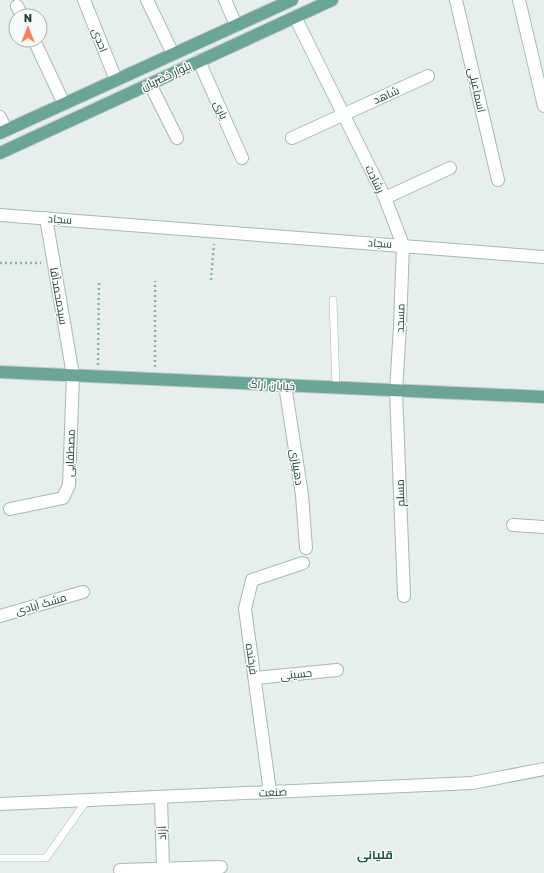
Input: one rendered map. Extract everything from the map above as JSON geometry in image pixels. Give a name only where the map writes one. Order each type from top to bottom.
[{"type":"main road","name":"بلوار خضریان","points":[[0,153],[332,0]]},
{"type":"main road","name":"بلوار خضریان","points":[[3,132],[286,1]]},
{"type":"main road","name":"خیابان اراک","points":[[0,372],[544,397]]},
{"type":"street","name":"احدی","points":[[84,0],[116,80]]},
{"type":"street","points":[[146,0],[173,54]]},
{"type":"street","points":[[226,0],[236,25]]},
{"type":"street","name":"اسماعیلی","points":[[456,0],[498,180]]},
{"type":"street","points":[[519,0],[544,106]]},
{"type":"street","name":"رشادت","points":[[295,17],[385,198],[402,245]]},
{"type":"street","points":[[38,48],[64,104]]},
{"type":"street","name":"یاری","points":[[199,61],[242,158]]},
{"type":"street","name":"شاهد","points":[[344,114],[428,76]]},
{"type":"street","points":[[150,84],[177,138]]},
{"type":"street","points":[[292,138],[344,114]]},
{"type":"street","points":[[0,117],[3,132]]},
{"type":"street","points":[[385,198],[450,168]]},
{"type":"street","name":"سجاد","points":[[0,215],[544,257]]},
{"type":"street","name":"سیدمحمدآقا","points":[[46,218],[73,376]]},
{"type":"street","name":"مسجد","points":[[396,391],[400,326],[402,245]]},
{"type":"street","name":"مصطفایی","points":[[10,509],[63,498],[69,485],[73,376]]},
{"type":"street","name":"دهپیازی","points":[[285,386],[302,495],[306,548]]},
{"type":"street","name":"مسلم","points":[[396,391],[404,596]]},
{"type":"street","points":[[513,525],[544,527]]},
{"type":"street","name":"فرخنده","points":[[270,792],[245,609],[252,580],[303,563]]},
{"type":"street","name":"مشک آبادی","points":[[0,616],[83,592]]},
{"type":"street","name":"حسینی","points":[[255,678],[337,670]]},
{"type":"street","name":"صنعت","points":[[0,804],[472,783],[544,769]]},
{"type":"street","name":"آزاد","points":[[161,797],[163,869]]},
{"type":"street","points":[[120,870],[221,867]]},
{"type":"lane","points":[[333,300],[336,388]]},
{"type":"lane","points":[[0,858],[46,858],[86,800]]},
{"type":"path","points":[[211,280],[215,231]]},
{"type":"path","points":[[0,263],[54,263]]},
{"type":"path","points":[[98,377],[99,280]]},
{"type":"path","points":[[155,281],[155,379]]},
{"type":"district","name":"قلیانی","points":[[375,855]]}]
